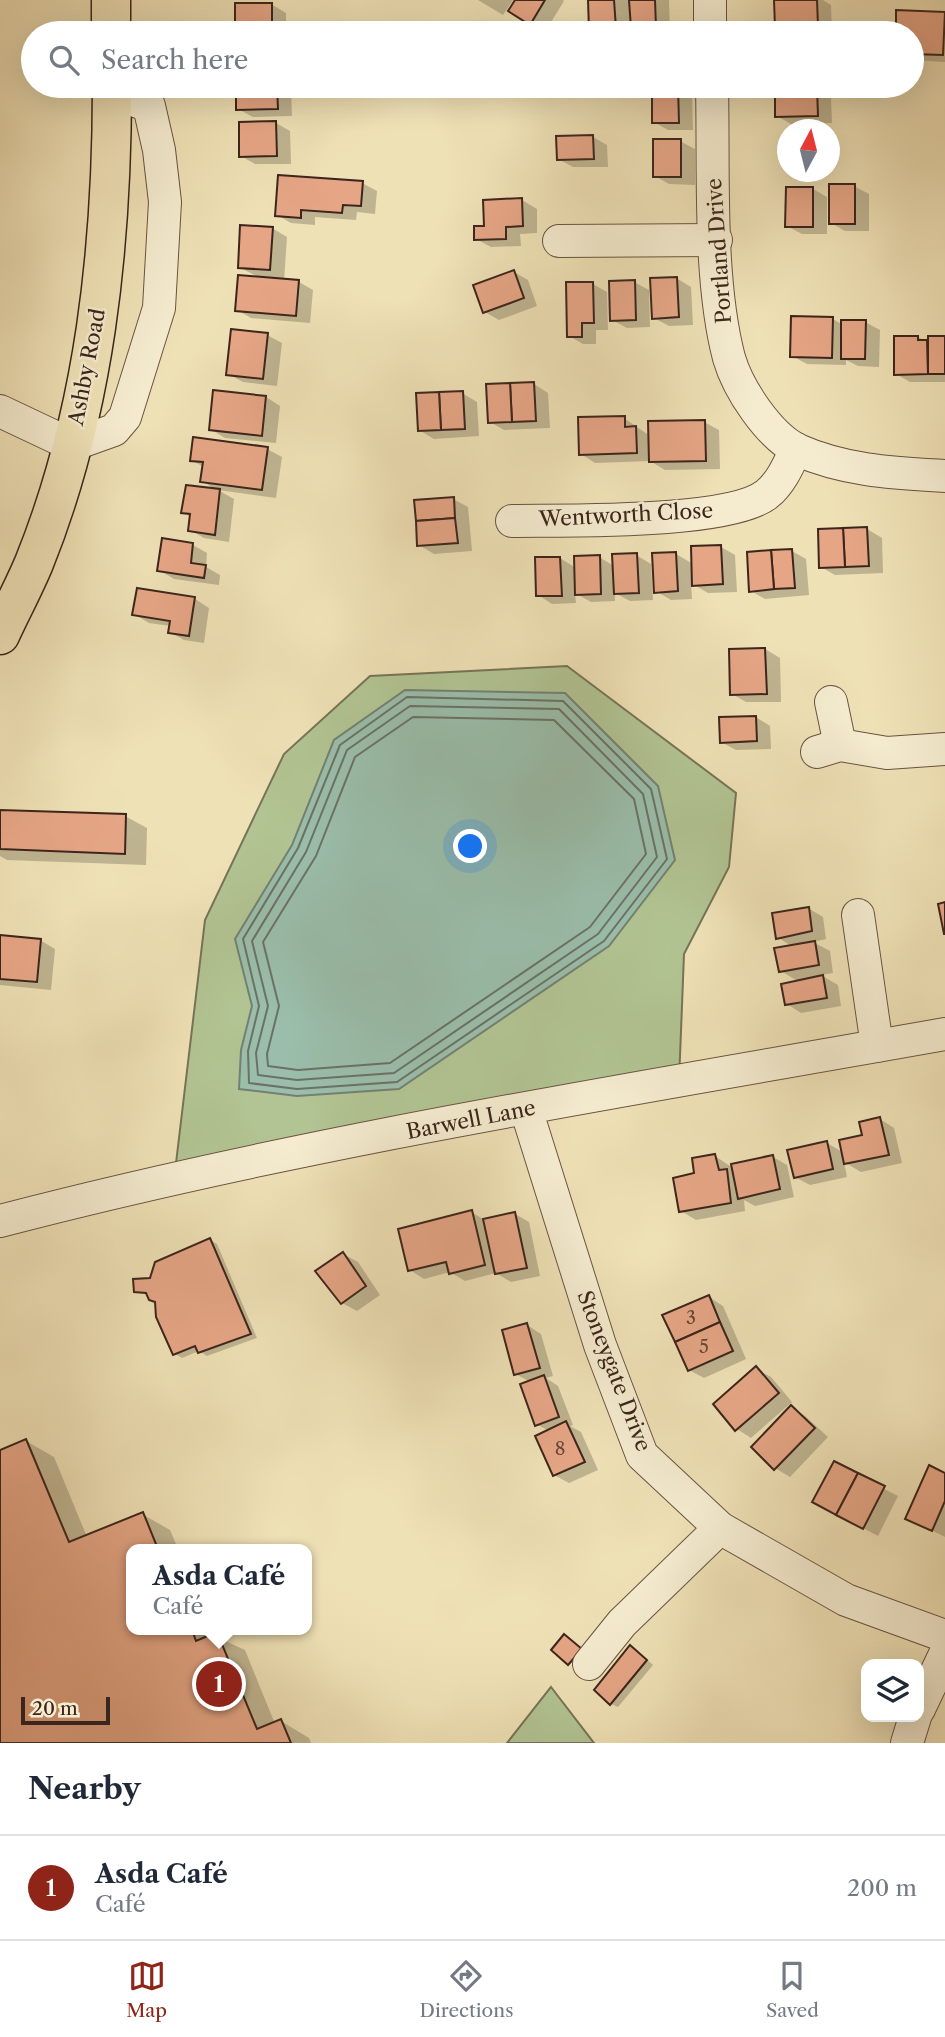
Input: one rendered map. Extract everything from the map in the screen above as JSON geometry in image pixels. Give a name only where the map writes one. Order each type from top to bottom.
[{"type":"main road","points":[[111,0],[111,21]]},
{"type":"main road","name":"Ashby Road","points":[[0,635],[34,562],[72,445],[86,388],[106,252],[112,98]]},
{"type":"street","points":[[710,0],[710,21]]},
{"type":"street","points":[[0,411],[72,445],[114,430],[125,417],[159,308],[165,202],[159,150],[149,106],[132,98]]},
{"type":"street","name":"Portland Drive","points":[[712,98],[719,306],[730,360],[758,415],[796,449],[841,464],[880,472],[945,476]]},
{"type":"street","points":[[559,241],[716,240]]},
{"type":"street","name":"Wentworth Close","points":[[512,521],[674,516],[740,507],[767,494],[785,472],[796,449]]},
{"type":"street","points":[[831,702],[829,748],[887,753],[945,749]]},
{"type":"street","points":[[858,915],[877,1046]]},
{"type":"street","name":"Barwell Lane","points":[[0,1221],[93,1196],[526,1109],[945,1034]]},
{"type":"street","name":"Stoneygate Drive","points":[[526,1109],[600,1345],[642,1455],[720,1528],[846,1600],[945,1636]]},
{"type":"street","points":[[589,1664],[622,1623],[720,1528]]},
{"type":"street","points":[[924,1698],[945,1654]]},
{"type":"street","points":[[907,1743],[913,1722]]},
{"type":"shaded area","points":[[567,666],[736,793],[729,867],[684,954],[679,1082],[174,1180],[205,920],[284,754],[370,676]]},
{"type":"shaded area","points":[[551,1687],[594,1743],[507,1743]]},
{"type":"water","points":[[405,690],[565,693],[658,786],[675,860],[609,946],[399,1089],[297,1096],[239,1089],[241,1050],[252,1006],[235,939],[292,845],[334,740]]},
{"type":"building","points":[[515,0],[545,0],[532,21],[524,21],[508,11]]},
{"type":"building","points":[[588,0],[614,0],[616,21],[589,21]]},
{"type":"building","points":[[629,0],[655,0],[656,21],[630,21]]},
{"type":"building","points":[[774,0],[817,0],[818,21],[775,21]]},
{"type":"building","points":[[235,3],[272,3],[272,21],[235,21]]},
{"type":"building","points":[[896,10],[945,12],[943,55],[924,54],[924,21],[896,21]]},
{"type":"building","points":[[236,98],[278,98],[278,109],[236,110]]},
{"type":"building","points":[[652,98],[678,98],[679,123],[652,123]]},
{"type":"building","points":[[775,98],[817,98],[818,116],[775,117]]},
{"type":"building","points":[[276,121],[277,156],[239,157],[239,122]]},
{"type":"building","points":[[593,135],[594,159],[557,160],[556,136]]},
{"type":"building","points":[[653,139],[681,139],[681,177],[653,177]]},
{"type":"building","points":[[278,175],[363,181],[361,206],[343,205],[342,213],[301,210],[301,218],[275,216]]},
{"type":"building","points":[[829,184],[855,184],[855,224],[829,224]]},
{"type":"building","points":[[786,187],[813,187],[813,227],[785,227]]},
{"type":"building","points":[[522,198],[523,226],[506,227],[506,239],[474,240],[474,226],[484,226],[483,200]]},
{"type":"building","points":[[240,225],[273,227],[270,270],[238,268]]},
{"type":"building","points":[[514,270],[524,298],[483,313],[473,285]]},
{"type":"building","points":[[238,275],[299,280],[296,316],[235,311]]},
{"type":"building","points":[[677,277],[679,317],[652,319],[650,278]]},
{"type":"building","points":[[635,280],[636,320],[610,321],[609,281]]},
{"type":"building","points":[[566,282],[593,282],[594,323],[582,323],[582,337],[567,337]]},
{"type":"building","points":[[791,316],[833,317],[832,358],[790,357]]},
{"type":"building","points":[[841,320],[866,320],[865,359],[841,359]]},
{"type":"building","points":[[231,329],[268,333],[263,379],[226,375]]},
{"type":"building","points":[[894,336],[918,336],[918,340],[927,340],[928,374],[894,375]]},
{"type":"building","points":[[928,336],[945,336],[945,374],[928,374]]},
{"type":"building","points":[[534,382],[536,421],[512,422],[510,383]]},
{"type":"building","points":[[510,383],[512,422],[488,423],[486,384]]},
{"type":"building","points":[[213,390],[266,396],[262,436],[209,430]]},
{"type":"building","points":[[463,391],[465,429],[441,430],[439,392]]},
{"type":"building","points":[[439,392],[441,430],[418,431],[416,393]]},
{"type":"building","points":[[625,416],[625,427],[636,426],[637,453],[579,455],[578,417]]},
{"type":"building","points":[[705,420],[706,461],[649,462],[648,421]]},
{"type":"building","points":[[193,437],[268,447],[262,490],[200,482],[203,462],[190,461]]},
{"type":"building","points":[[186,485],[220,489],[215,535],[188,531],[190,514],[181,513]]},
{"type":"building","points":[[454,497],[455,518],[416,521],[414,500]]},
{"type":"building","points":[[455,518],[458,543],[417,546],[416,521]]},
{"type":"building","points":[[867,527],[869,566],[845,567],[843,528]]},
{"type":"building","points":[[843,528],[845,567],[819,568],[818,529]]},
{"type":"building","points":[[162,538],[193,543],[191,563],[206,565],[204,578],[157,571]]},
{"type":"building","points":[[721,545],[723,584],[692,586],[691,546]]},
{"type":"building","points":[[792,549],[795,588],[774,589],[771,550]]},
{"type":"building","points":[[771,550],[774,589],[749,592],[747,552]]},
{"type":"building","points":[[676,552],[678,591],[654,593],[652,553]]},
{"type":"building","points":[[637,553],[639,593],[614,594],[612,554]]},
{"type":"building","points":[[600,555],[601,594],[575,595],[574,556]]},
{"type":"building","points":[[535,557],[560,557],[562,596],[536,596]]},
{"type":"building","points":[[137,588],[195,597],[189,636],[168,633],[170,621],[132,615]]},
{"type":"building","points":[[765,648],[767,694],[730,695],[729,649]]},
{"type":"building","points":[[756,716],[757,741],[720,743],[719,717]]},
{"type":"building","points":[[0,810],[126,814],[125,854],[0,849]]},
{"type":"building","points":[[945,902],[945,934],[944,934],[938,904]]},
{"type":"building","points":[[809,907],[812,931],[776,939],[772,913]]},
{"type":"building","points":[[0,935],[41,939],[37,982],[0,979]]},
{"type":"building","points":[[815,941],[819,965],[779,972],[774,948]]},
{"type":"building","points":[[823,975],[827,998],[785,1005],[781,984]]},
{"type":"building","points":[[880,1117],[889,1155],[844,1164],[839,1140],[862,1135],[859,1122]]},
{"type":"building","points":[[827,1141],[833,1169],[794,1178],[787,1150]]},
{"type":"building","points":[[715,1154],[719,1170],[727,1169],[731,1203],[679,1212],[673,1178],[694,1173],[692,1158]]},
{"type":"building","points":[[773,1155],[780,1189],[738,1199],[731,1164]]},
{"type":"building","points":[[472,1210],[485,1265],[449,1274],[446,1262],[408,1271],[398,1229]]},
{"type":"building","points":[[515,1212],[527,1268],[495,1274],[483,1219]]},
{"type":"building","points":[[210,1238],[251,1334],[198,1353],[195,1346],[173,1355],[156,1317],[155,1302],[149,1300],[146,1293],[134,1292],[133,1279],[150,1278],[155,1262]]},
{"type":"building","points":[[343,1252],[366,1286],[341,1304],[315,1271]]},
{"type":"building","points":[[709,1295],[720,1322],[675,1342],[662,1315]]},
{"type":"building","points":[[720,1322],[733,1351],[688,1371],[675,1342]]},
{"type":"building","points":[[527,1323],[540,1368],[514,1375],[502,1330]]},
{"type":"building","points":[[756,1366],[779,1393],[735,1431],[713,1404]]},
{"type":"building","points":[[544,1375],[559,1417],[535,1426],[520,1384]]},
{"type":"building","points":[[791,1405],[815,1428],[774,1470],[751,1447]]},
{"type":"building","points":[[566,1421],[585,1462],[553,1476],[535,1436]]},
{"type":"building","points":[[26,1439],[69,1542],[143,1512],[156,1544],[126,1544],[126,1635],[194,1635],[196,1641],[210,1635],[218,1635],[257,1729],[281,1719],[291,1743],[0,1743],[0,1450]]},
{"type":"building","points":[[834,1461],[858,1473],[836,1515],[812,1502]]},
{"type":"building","points":[[929,1465],[945,1473],[945,1501],[932,1531],[905,1519]]},
{"type":"building","points":[[858,1473],[885,1486],[863,1529],[836,1515]]},
{"type":"building","points":[[564,1634],[582,1649],[568,1665],[551,1650]]},
{"type":"building","points":[[630,1645],[647,1660],[610,1705],[594,1690]]},
{"type":"place","name":"Asda Café","points":[[219,1684]]}]
